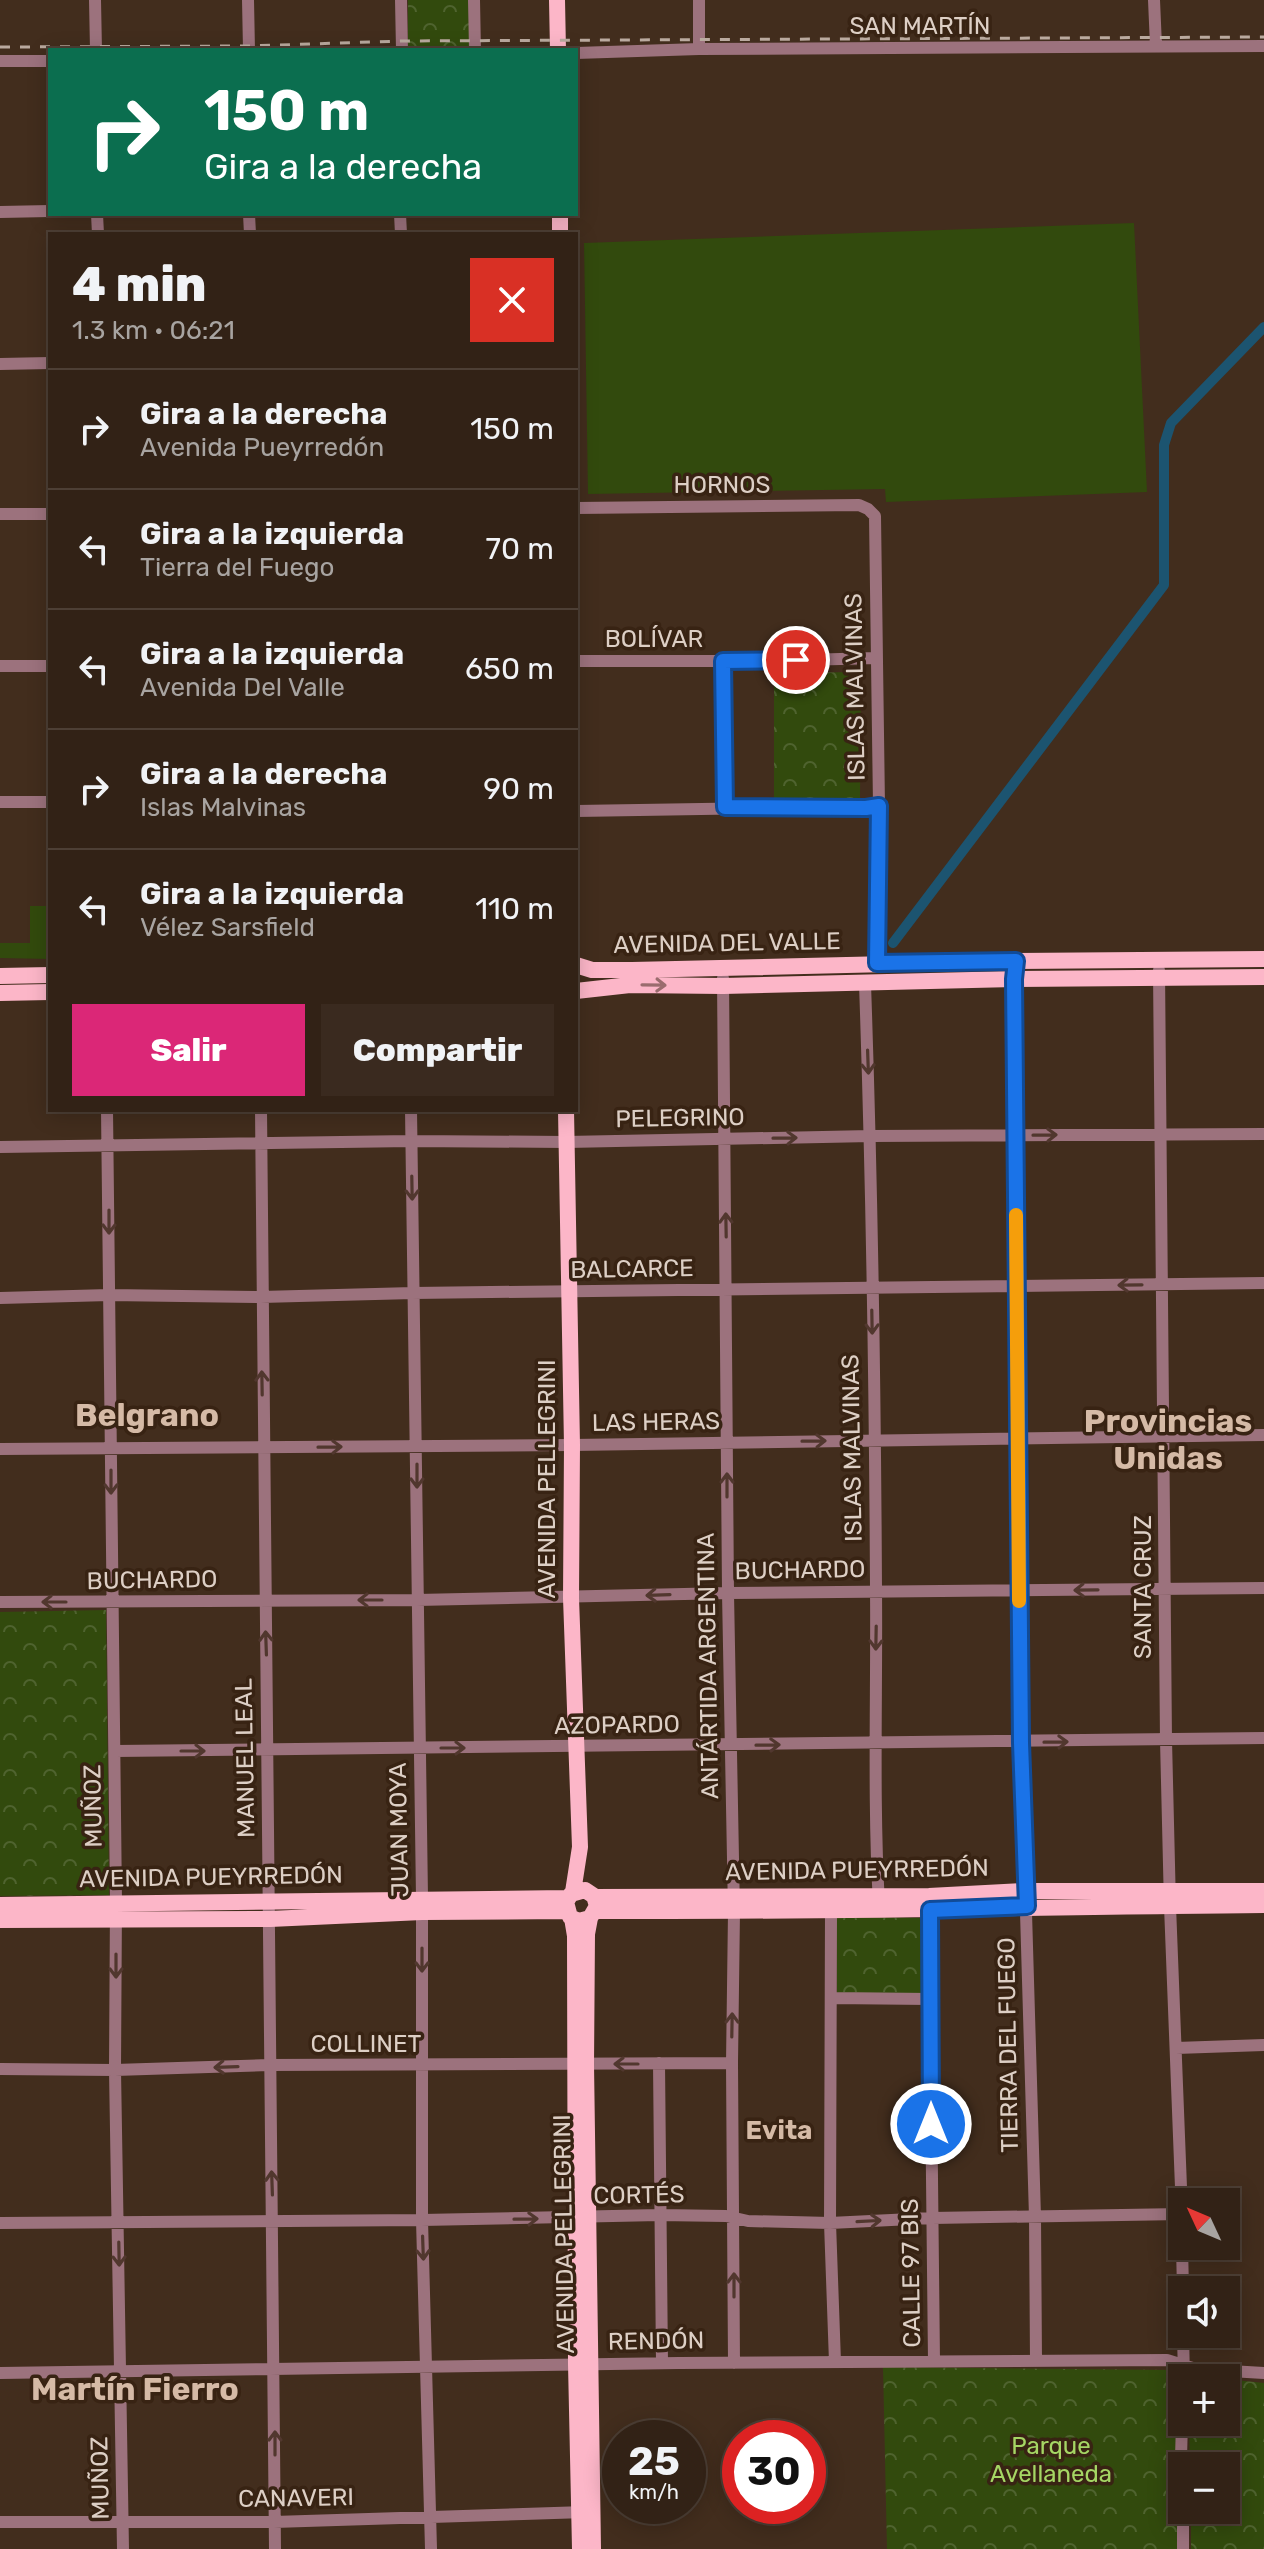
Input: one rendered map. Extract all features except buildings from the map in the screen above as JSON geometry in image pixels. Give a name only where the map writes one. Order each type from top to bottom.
[{"type":"main road","points":[[557,0],[558,48]]},
{"type":"main road","name":"AVENIDA DEL VALLE","points":[[578,966],[592,970],[723,969],[877,963],[1264,959]]},
{"type":"main road","points":[[0,976],[48,975]]},
{"type":"main road","name":"AVENIDA DEL VALLE","points":[[578,991],[630,985],[1264,977]]},
{"type":"main road","points":[[0,993],[48,992]]},
{"type":"main road","name":"AVENIDA PELLEGRINI","points":[[566,1112],[572,1445],[571,1598],[581,1905],[575,1936],[580,2064],[583,2364],[587,2512],[593,2549]]},
{"type":"main road","name":"AVENIDA PUEYRREDÓN","points":[[0,1920],[268,1901],[422,1905],[879,1904],[1026,1898],[1170,1898],[1264,1891]]},
{"type":"main road","name":"AVENIDA PUEYRREDÓN","points":[[1170,1898],[1264,1905]]},
{"type":"main road","name":"AVENIDA PUEYRREDÓN","points":[[734,1904],[831,1911],[879,1904]]},
{"type":"main road","name":"AVENIDA PUEYRREDÓN","points":[[0,1905],[270,1919],[422,1905]]},
{"type":"main road","name":"AVENIDA PELLEGRINI","points":[[580,2549],[587,2512]]},
{"type":"street","points":[[95,0],[96,48]]},
{"type":"street","points":[[248,0],[249,48]]},
{"type":"street","points":[[401,0],[402,48]]},
{"type":"street","points":[[474,0],[475,48]]},
{"type":"street","points":[[699,0],[699,49]]},
{"type":"street","points":[[1154,0],[1156,46]]},
{"type":"street","name":"SAN MARTÍN","points":[[578,53],[699,49],[1264,46]]},
{"type":"street","points":[[0,61],[48,61]]},
{"type":"street","points":[[0,212],[48,211]]},
{"type":"street","points":[[0,364],[48,363]]},
{"type":"street","name":"HORNOS","points":[[578,508],[859,505],[868,509]]},
{"type":"street","name":"ISLAS MALVINAS","points":[[868,509],[875,516],[879,806],[877,963]]},
{"type":"street","points":[[0,514],[48,514]]},
{"type":"street","name":"BOLÍVAR","points":[[578,661],[876,658]]},
{"type":"street","points":[[723,661],[725,807]]},
{"type":"street","points":[[0,666],[48,666]]},
{"type":"street","points":[[0,802],[48,802]]},
{"type":"street","points":[[578,811],[879,806]]},
{"type":"street","name":"SANTA CRUZ","points":[[1159,959],[1166,1740],[1181,2188]]},
{"type":"street","name":"TIERRA DEL FUEGO","points":[[1016,961],[1021,1743],[1035,2217],[1036,2361]]},
{"type":"street","name":"ANTÁRTIDA ARGENTINA","points":[[723,969],[734,1904],[734,2363]]},
{"type":"street","name":"ISLAS MALVINAS","points":[[865,984],[871,1136],[879,1904]]},
{"type":"street","name":"MUÑOZ","points":[[107,1112],[115,1751],[115,2070],[123,2549]]},
{"type":"street","name":"MANUEL LEAL","points":[[261,1112],[275,2549]]},
{"type":"street","name":"JUAN MOYA","points":[[411,1112],[422,1905],[422,2220],[431,2549]]},
{"type":"street","name":"PELEGRINO","points":[[0,1147],[1264,1134]]},
{"type":"street","name":"BALCARCE","points":[[0,1298],[1264,1283]]},
{"type":"street","name":"LAS HERAS","points":[[0,1449],[1264,1435]]},
{"type":"street","name":"BUCHARDO","points":[[0,1602],[417,1600],[728,1593],[1264,1588]]},
{"type":"street","name":"AZOPARDO","points":[[115,1751],[1264,1738]]},
{"type":"street","name":"CALLE 97 BIS","points":[[929,1903],[934,2361]]},
{"type":"street","points":[[831,1911],[830,2223],[835,2362]]},
{"type":"street","points":[[831,1998],[930,1999]]},
{"type":"street","points":[[1176,2048],[1264,2045]]},
{"type":"street","points":[[659,2063],[662,2363]]},
{"type":"street","name":"COLLINET","points":[[0,2069],[732,2063]]},
{"type":"street","name":"CORTÉS","points":[[0,2223],[659,2215],[830,2223],[1168,2214]]},
{"type":"street","name":"RENDÓN","points":[[0,2373],[662,2363],[1167,2360],[1173,2364]]},
{"type":"street","name":"RENDÓN","points":[[1240,2372],[1264,2373]]},
{"type":"street","points":[[1182,2436],[1181,2458],[1172,2481],[1172,2495],[1183,2525],[1183,2549]]},
{"type":"street","name":"CANAVERI","points":[[0,2522],[274,2522],[587,2512]]},
{"type":"green space","points":[[408,0],[471,0],[471,48],[408,48]]},
{"type":"green space","points":[[1134,223],[1147,492],[886,502],[885,489],[588,494],[584,243]]},
{"type":"green space","points":[[861,672],[860,798],[774,800],[774,673]]},
{"type":"green space","points":[[30,906],[48,906],[48,959],[0,958],[0,943],[30,943]]},
{"type":"green space","points":[[106,1610],[109,1895],[0,1896],[0,1612]]},
{"type":"green space","points":[[837,1917],[923,1918],[924,1989],[921,1994],[837,1995]]},
{"type":"green space","name":"Parque Avellaneda","points":[[883,2367],[1168,2370],[1168,2436],[1176,2436],[1177,2452],[1168,2452],[1168,2524],[1178,2524],[1178,2549],[887,2549]]},
{"type":"green space","points":[[1240,2380],[1264,2383],[1264,2549],[1191,2549],[1191,2524],[1240,2524],[1240,2452],[1190,2452],[1189,2436],[1240,2436]]},
{"type":"waterway","points":[[893,943],[1164,585],[1164,445],[1171,423],[1264,327]]},
{"type":"railway","points":[[0,47],[248,46],[402,41],[1264,37]]},
{"type":"slow traffic","points":[[1016,1215],[1019,1601]]},
{"type":"district","name":"Belgrano","points":[[147,1415]]},
{"type":"district","name":"Provincias Unidas","points":[[1168,1440]]},
{"type":"district","name":"Evita","points":[[779,2130]]},
{"type":"district","name":"Martín Fierro","points":[[135,2389]]},
{"type":"route","points":[[796,660],[723,661],[725,807],[879,806],[877,963],[1016,961],[1019,1591],[1027,1906],[930,1910],[931,2124]]}]
